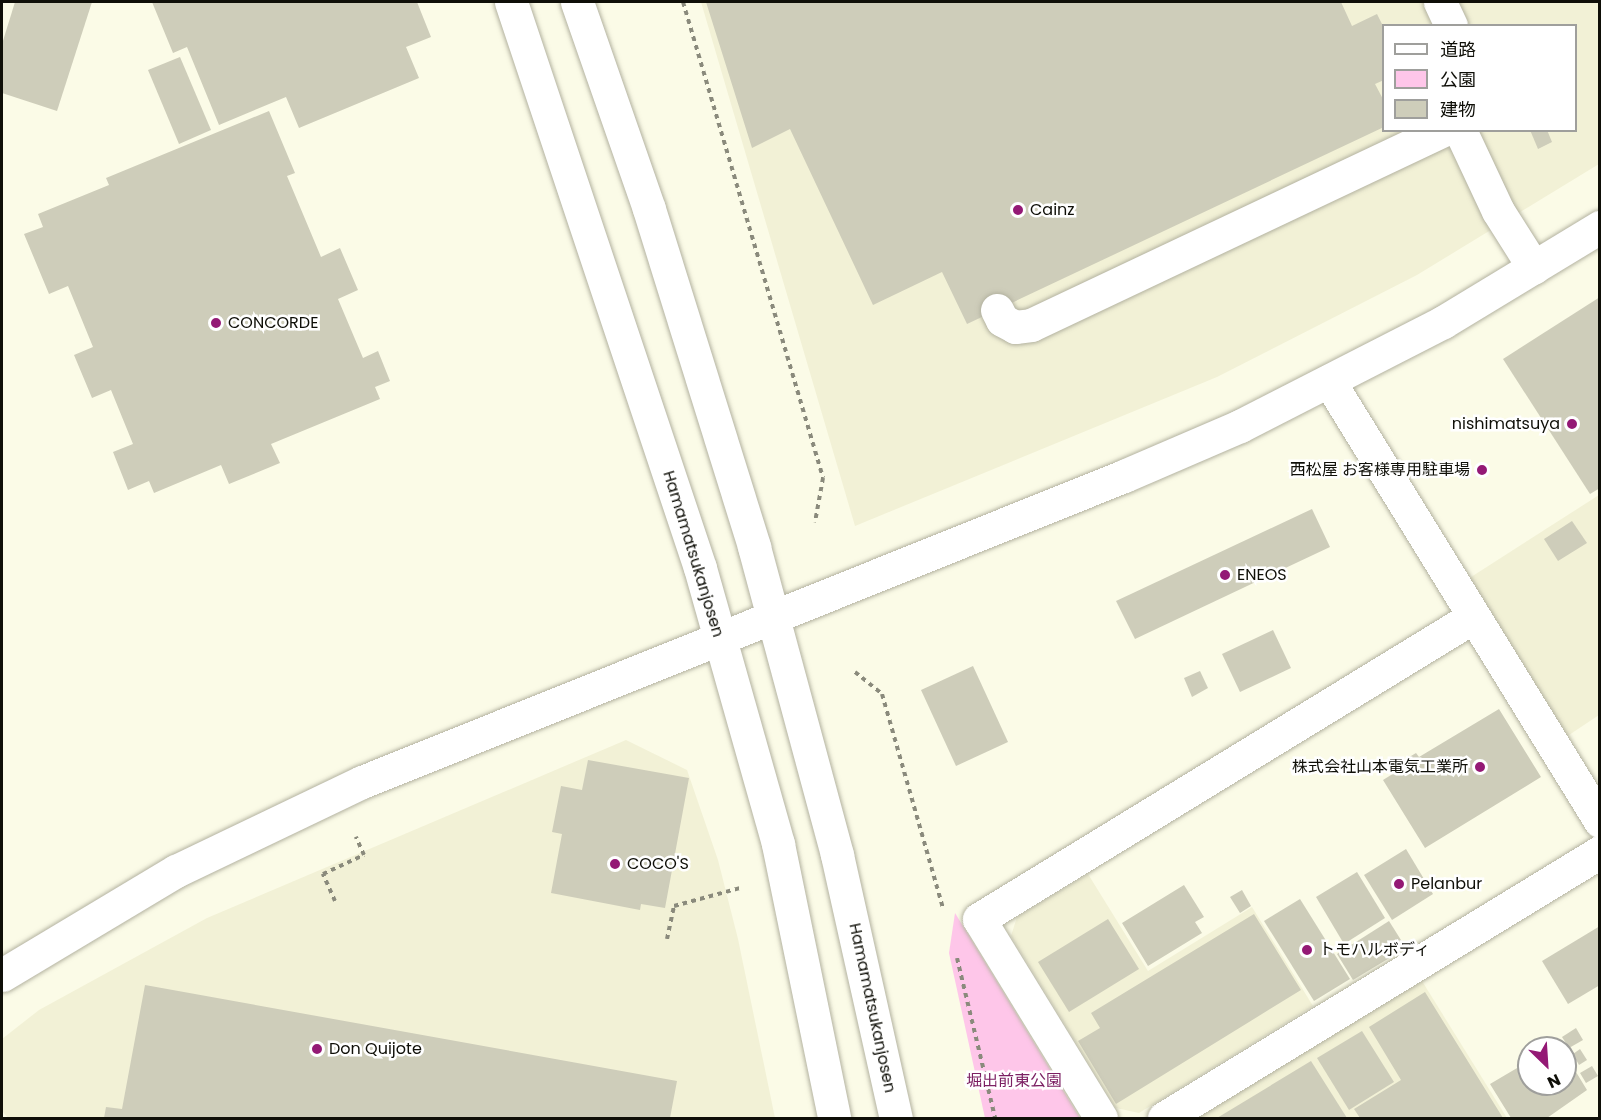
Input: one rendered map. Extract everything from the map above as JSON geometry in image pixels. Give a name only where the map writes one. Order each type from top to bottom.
[{"type":"street","name":"Hamamatsukanjosen","points":[[511,2],[720,639],[778,844],[834,1119]]},
{"type":"street","name":"Hamamatsukanjosen","points":[[577,2],[649,209],[773,617],[850,906],[896,1119]]},
{"type":"street","points":[[1440,2],[1450,24]]},
{"type":"street","points":[[997,309],[1002,320],[1015,327],[1031,325],[1439,132]]},
{"type":"street","points":[[1461,132],[1498,211],[1534,268]]},
{"type":"street","points":[[2,975],[149,885],[296,812],[1124,476],[1240,426],[1443,322],[1599,227]]},
{"type":"street","points":[[1329,381],[1599,821]]},
{"type":"street","points":[[1101,1119],[980,919],[1473,617]]},
{"type":"street","points":[[1164,1119],[1599,852]]},
{"type":"path","points":[[683,2],[823,478],[815,522]]},
{"type":"path","points":[[855,672],[882,694],[946,918]]},
{"type":"path","points":[[335,901],[323,874],[364,855],[356,837]]},
{"type":"path","points":[[668,939],[674,906],[740,888]]},
{"type":"path","points":[[955,950],[995,1119]]},
{"type":"shaded area","points":[[701,2],[1599,2],[1599,164],[1417,275],[1217,377],[855,526]]},
{"type":"shaded area","points":[[1599,495],[1599,715],[1566,737],[1468,579]]},
{"type":"shaded area","points":[[626,740],[687,770],[718,860],[738,939],[775,1118],[8,1118],[2,1111],[2,1039],[39,1010],[207,918]]},
{"type":"shaded area","points":[[1088,874],[1148,971],[1252,907],[1313,1006],[1139,1113],[1116,1108],[1011,936],[1017,917]]},
{"type":"shaded area","points":[[1422,981],[1507,1118],[1197,1118]]},
{"type":"green space","name":"堀出前東公園","points":[[955,913],[1080,1118],[985,1118],[949,953]]},
{"type":"building","points":[[15,2],[92,2],[57,111],[2,93],[2,44]]},
{"type":"building","points":[[152,2],[417,2],[431,37],[406,47],[419,78],[299,128],[286,97],[219,125],[187,47],[173,53]]},
{"type":"building","name":"Cainz","points":[[706,2],[1341,2],[1352,26],[1377,14],[1382,24],[1382,81],[1375,84],[1382,97],[1382,128],[967,324],[942,272],[873,305],[790,129],[752,148]]},
{"type":"building","points":[[180,57],[211,130],[179,144],[148,70]]},
{"type":"building","name":"CONCORDE","points":[[269,111],[295,173],[287,176],[321,257],[340,248],[358,290],[338,299],[363,358],[378,351],[390,381],[375,387],[380,399],[271,444],[280,463],[229,484],[221,465],[154,493],[149,481],[128,490],[113,452],[133,444],[111,390],[92,398],[74,355],[93,347],[68,286],[49,294],[24,234],[43,227],[38,214],[109,185],[106,178]]},
{"type":"building","points":[[1531,132],[1548,132],[1552,142],[1538,149]]},
{"type":"building","name":"nishimatsuya","points":[[1600,297],[1600,488],[1590,494],[1503,359]]},
{"type":"building","points":[[1312,509],[1330,547],[1135,639],[1116,601]]},
{"type":"building","points":[[1572,521],[1587,543],[1558,561],[1544,539]]},
{"type":"building","points":[[1273,630],[1291,668],[1240,692],[1222,654]]},
{"type":"building","points":[[973,666],[1008,742],[956,766],[921,690]]},
{"type":"building","points":[[1200,671],[1208,688],[1192,697],[1184,678]]},
{"type":"building","points":[[1499,709],[1541,777],[1425,848],[1383,780],[1399,770],[1396,765],[1416,753],[1419,757]]},
{"type":"building","name":"COCO'S","points":[[588,760],[689,778],[665,908],[641,904],[640,910],[551,893],[562,834],[552,832],[561,786],[582,790]]},
{"type":"building","points":[[1406,849],[1433,894],[1392,920],[1364,875]]},
{"type":"building","points":[[1357,872],[1385,918],[1344,944],[1316,897]]},
{"type":"building","points":[[1184,885],[1204,917],[1195,922],[1202,933],[1148,966],[1122,923]]},
{"type":"building","points":[[1242,890],[1251,906],[1240,913],[1230,897]]},
{"type":"building","name":"トモハルボディ","points":[[1300,899],[1350,979],[1314,1001],[1264,921]]},
{"type":"building","points":[[1254,914],[1301,990],[1116,1104],[1078,1041],[1100,1028],[1091,1013]]},
{"type":"building","points":[[1108,919],[1139,969],[1069,1012],[1038,962]]},
{"type":"building","points":[[1389,921],[1406,948],[1353,980],[1337,954]]},
{"type":"building","points":[[1600,926],[1600,985],[1568,1004],[1542,961]]},
{"type":"building","name":"Don Quijote","points":[[145,985],[677,1081],[670,1118],[104,1118],[106,1107],[122,1109]]},
{"type":"building","points":[[1425,992],[1503,1118],[1360,1118],[1354,1109],[1401,1080],[1369,1027]]},
{"type":"building","points":[[1576,1028],[1583,1040],[1577,1043],[1577,1036],[1564,1036]]},
{"type":"building","points":[[1362,1031],[1394,1082],[1349,1110],[1317,1058]]},
{"type":"building","points":[[1580,1049],[1587,1060],[1579,1065],[1577,1061],[1577,1051]]},
{"type":"building","points":[[1311,1061],[1347,1118],[1217,1118]]},
{"type":"building","points":[[1592,1066],[1598,1076],[1586,1083],[1580,1073]]},
{"type":"building","points":[[1517,1068],[1517,1096],[1577,1096],[1577,1074],[1587,1090],[1547,1118],[1511,1118],[1490,1084]]},
{"type":"place","name":"Cainz","points":[[1018,210]]},
{"type":"place","name":"CONCORDE","points":[[216,323]]},
{"type":"place","name":"nishimatsuya","points":[[1572,424]]},
{"type":"place","name":"西松屋 お客様専用駐車場","points":[[1482,470]]},
{"type":"place","name":"ENEOS","points":[[1225,575]]},
{"type":"place","name":"株式会社山本電気工業所","points":[[1480,767]]},
{"type":"place","name":"COCO'S","points":[[615,864]]},
{"type":"place","name":"Pelanbur","points":[[1399,884]]},
{"type":"place","name":"トモハルボディ","points":[[1307,950]]},
{"type":"place","name":"Don Quijote","points":[[317,1049]]}]
